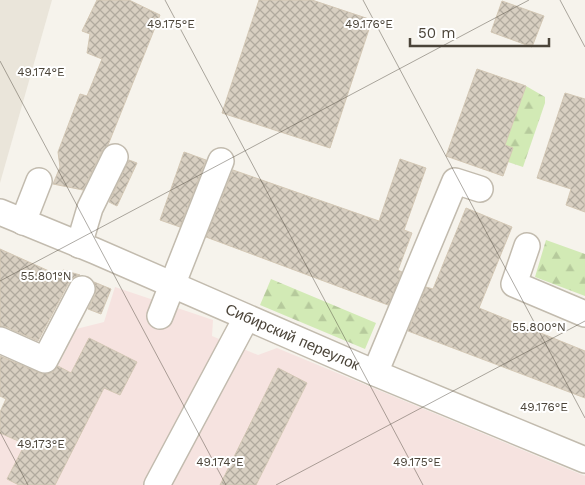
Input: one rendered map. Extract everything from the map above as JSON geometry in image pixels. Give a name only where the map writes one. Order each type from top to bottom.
[{"type":"street","points":[[87,248],[90,208],[115,157]]},
{"type":"street","points":[[160,316],[221,161]]},
{"type":"street","points":[[23,222],[39,181]]},
{"type":"street","points":[[375,373],[455,181],[480,190]]},
{"type":"street","points":[[87,248],[110,202]]},
{"type":"street","name":"Сибирский переулок","points":[[0,212],[375,373],[584,457]]},
{"type":"street","points":[[527,246],[514,284],[585,314]]},
{"type":"street","points":[[0,340],[45,360],[82,289]]},
{"type":"street","points":[[157,485],[245,317]]},
{"type":"shaded area","points":[[0,0],[52,0],[0,183]]},
{"type":"shaded area","points":[[115,287],[213,320],[212,336],[258,355],[277,348],[585,476],[585,485],[0,485],[0,433],[21,443],[76,329],[104,322]]},
{"type":"green space","points":[[526,86],[545,97],[545,103],[523,167],[508,162],[505,145]]},
{"type":"green space","points":[[546,240],[585,254],[585,296],[535,277]]},
{"type":"green space","points":[[271,279],[376,323],[365,349],[260,305]]},
{"type":"building","points":[[97,0],[129,0],[160,15],[108,145],[102,151],[83,190],[53,184],[60,167],[58,152],[80,94],[87,96],[102,59],[87,53],[90,34],[82,31]]},
{"type":"building","points":[[259,0],[312,0],[372,20],[330,148],[222,113]]},
{"type":"building","points":[[502,1],[544,16],[532,47],[491,32]]},
{"type":"building","points":[[477,69],[526,86],[505,145],[513,148],[503,176],[446,156]]},
{"type":"building","points":[[565,93],[585,99],[585,212],[566,205],[571,189],[537,178]]},
{"type":"building","points":[[184,152],[206,160],[180,227],[160,220]]},
{"type":"building","points":[[400,159],[426,168],[404,230],[412,233],[398,270],[402,272],[388,305],[206,237],[233,170],[379,221]]},
{"type":"building","points":[[129,160],[137,163],[117,206],[109,202]]},
{"type":"building","points":[[466,208],[512,227],[479,308],[585,351],[585,398],[408,331],[426,287],[433,289]]},
{"type":"building","points":[[0,249],[60,276],[63,270],[80,275],[74,277],[69,282],[38,341],[0,326]]},
{"type":"building","points":[[94,282],[111,289],[101,314],[88,309],[95,295],[96,288]]},
{"type":"building","points":[[89,338],[137,362],[120,395],[104,388],[55,485],[19,485],[7,479],[25,444],[0,433],[0,412],[6,399],[0,396],[0,356],[40,373],[47,374],[53,372],[58,366],[71,373]]},
{"type":"building","points":[[278,368],[307,383],[256,485],[220,485]]}]
